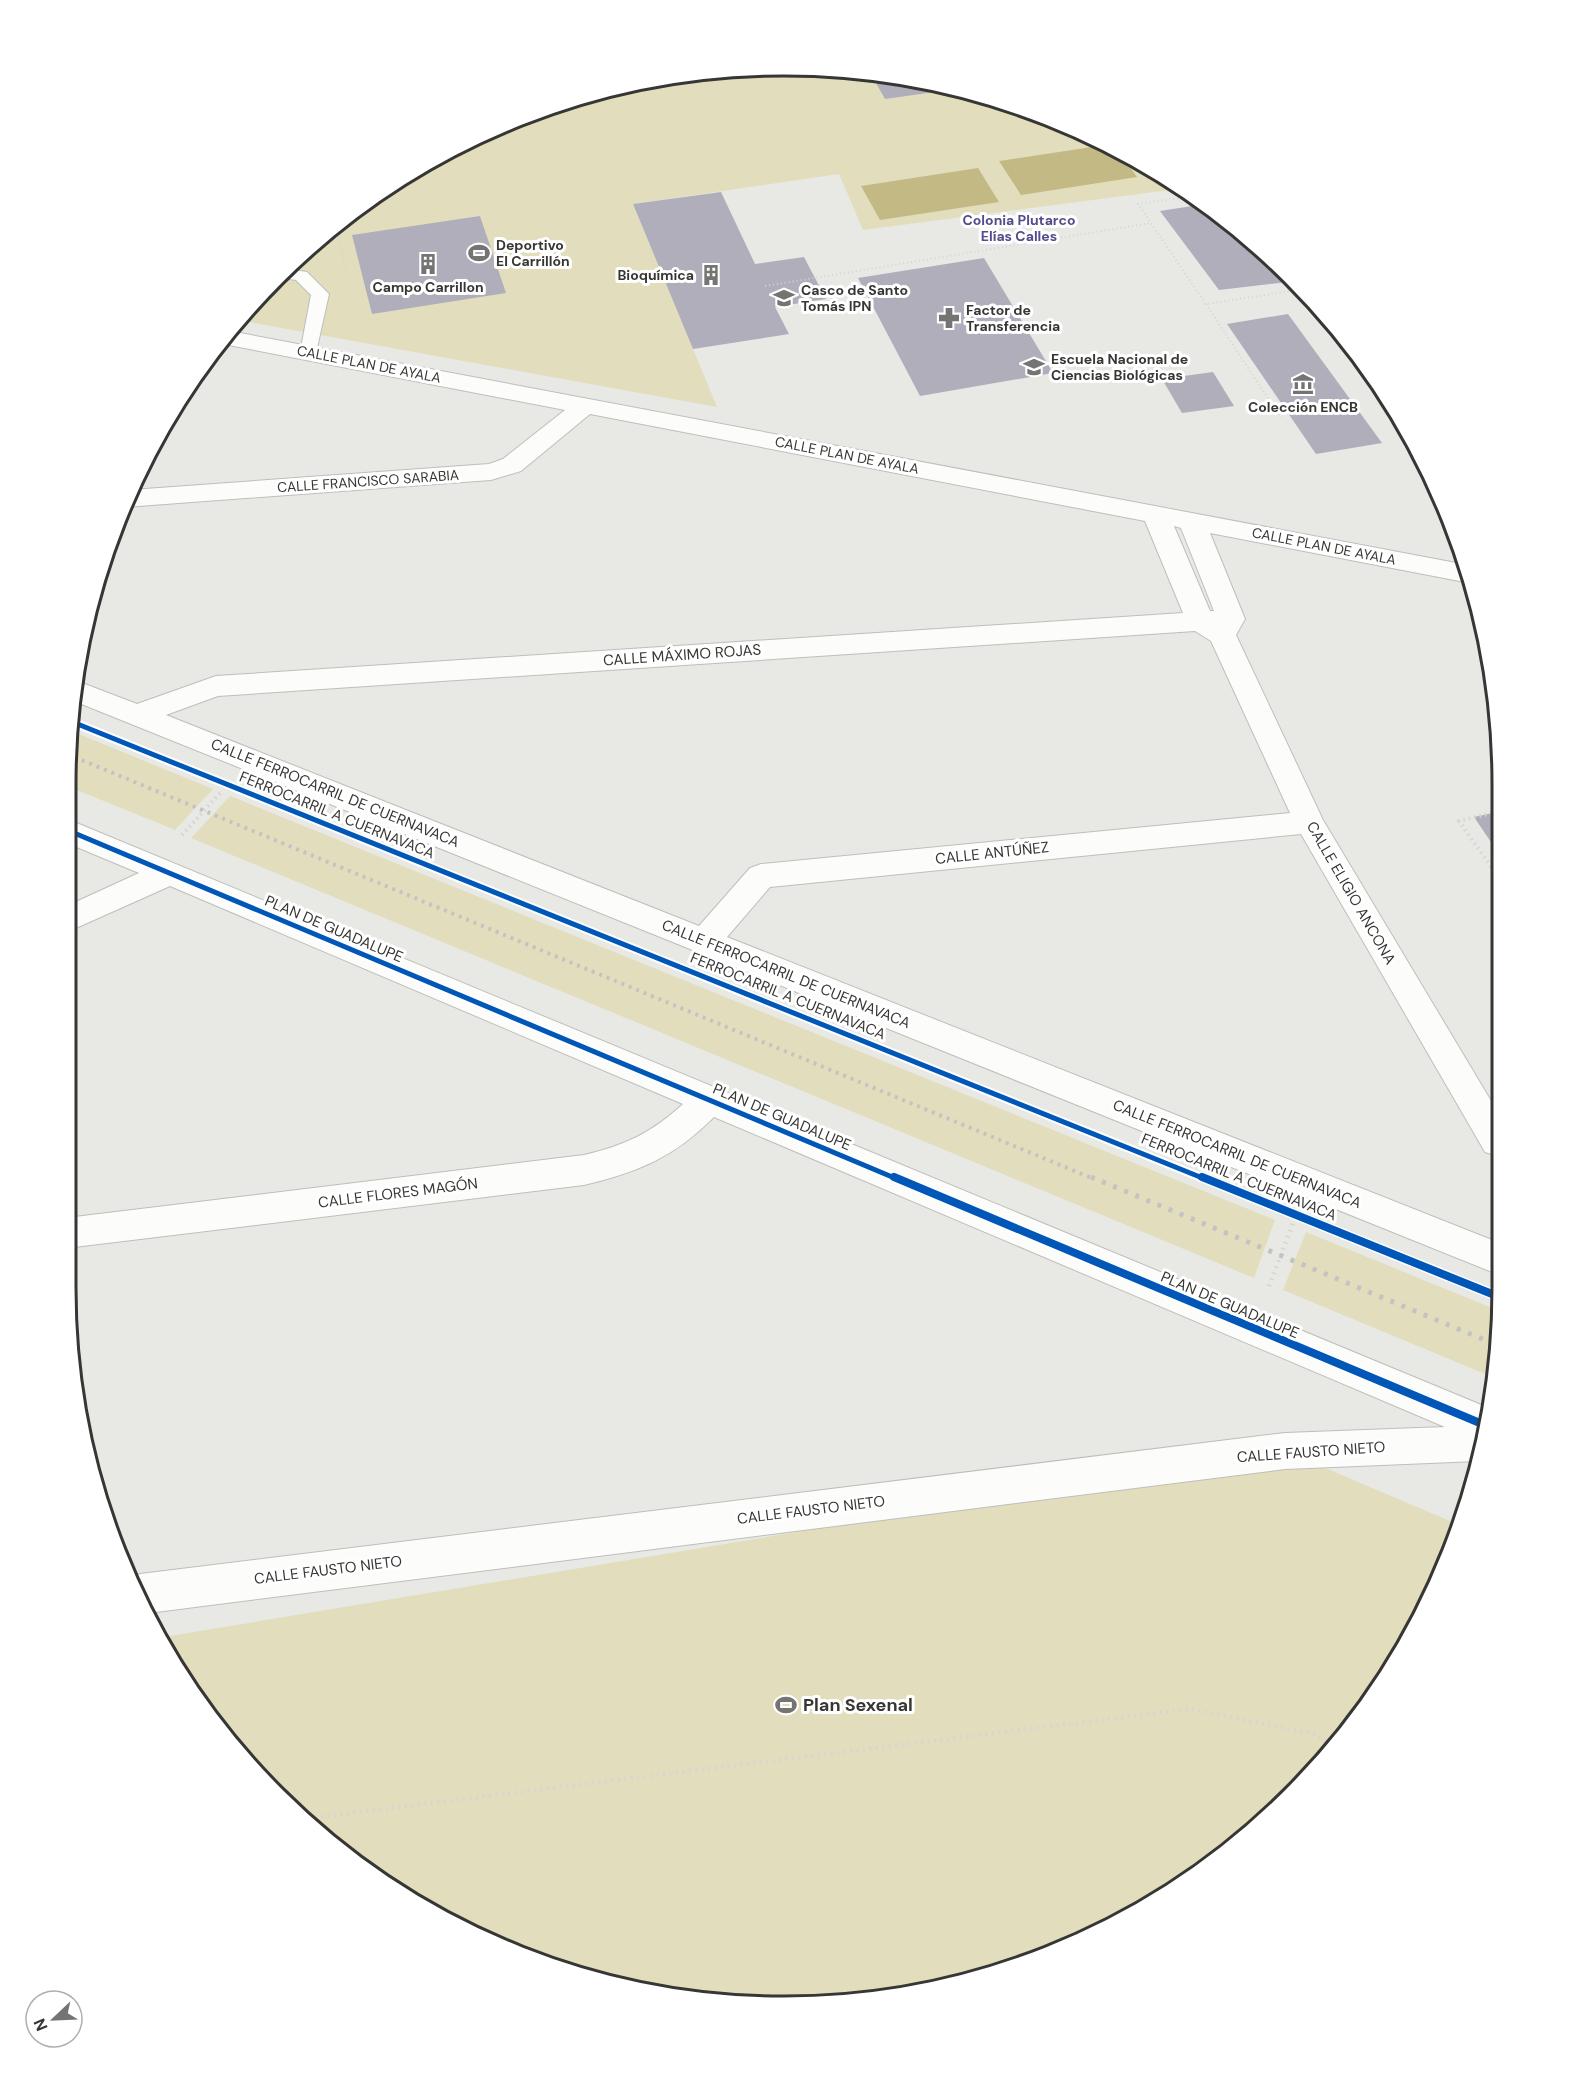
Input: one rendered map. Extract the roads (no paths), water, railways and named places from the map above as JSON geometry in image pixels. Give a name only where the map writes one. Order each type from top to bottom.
[{"type":"street","name":"CALLE PLAN DE AYALA","points":[[235,339],[1459,572]]},
{"type":"street","name":"CALLE FRANCISCO SARABIA","points":[[137,498],[491,472],[512,465],[586,405]]},
{"type":"street","name":"CALLE ELIGIO ANCONA","points":[[1156,515],[1217,625],[1309,822],[1492,1133]]},
{"type":"street","name":"CALLE ELIGIO ANCONA","points":[[1192,521],[1217,625]]},
{"type":"street","name":"CALLE MÁXIMO ROJAS","points":[[138,714],[216,686],[1217,625]]},
{"type":"street","name":"CALLE FERROCARRIL DE CUERNAVACA","points":[[83,693],[1492,1256]]},
{"type":"street","name":"CALLE ANTÚÑEZ","points":[[705,941],[761,876],[1309,822]]},
{"type":"street","name":"PLAN DE GUADALUPE","points":[[76,834],[1480,1423]]},
{"type":"street","points":[[76,916],[169,873]]},
{"type":"street","name":"CALLE FLORES MAGÓN","points":[[76,1232],[584,1170],[623,1162],[657,1147],[710,1100]]},
{"type":"street","name":"CALLE FAUSTO NIETO","points":[[146,1593],[1285,1451],[1475,1443]]},
{"type":"lane","points":[[294,275],[302,276],[320,294],[309,353]]},
{"type":"railway","points":[[77,758],[1094,1179]]},
{"type":"railway","points":[[1091,1177],[1490,1342]]},
{"type":"place","name":"Deportivo El Carrillón","points":[[479,253]]},
{"type":"place","name":"Campo Carrillon","points":[[428,264]]},
{"type":"place","name":"Bioquímica","points":[[711,275]]},
{"type":"place","name":"Casco de Santo Tomás IPN","points":[[784,298]]},
{"type":"place","name":"Factor de Transferencia","points":[[949,318]]},
{"type":"place","name":"Escuela Nacional de Ciencias Biológicas","points":[[1034,367]]},
{"type":"place","name":"Colección ENCB","points":[[1303,384]]},
{"type":"place","name":"Plan Sexenal","points":[[786,1705]]},
{"type":"district","name":"Colonia Plutarco Elías Calles","points":[[1019,228]]}]
